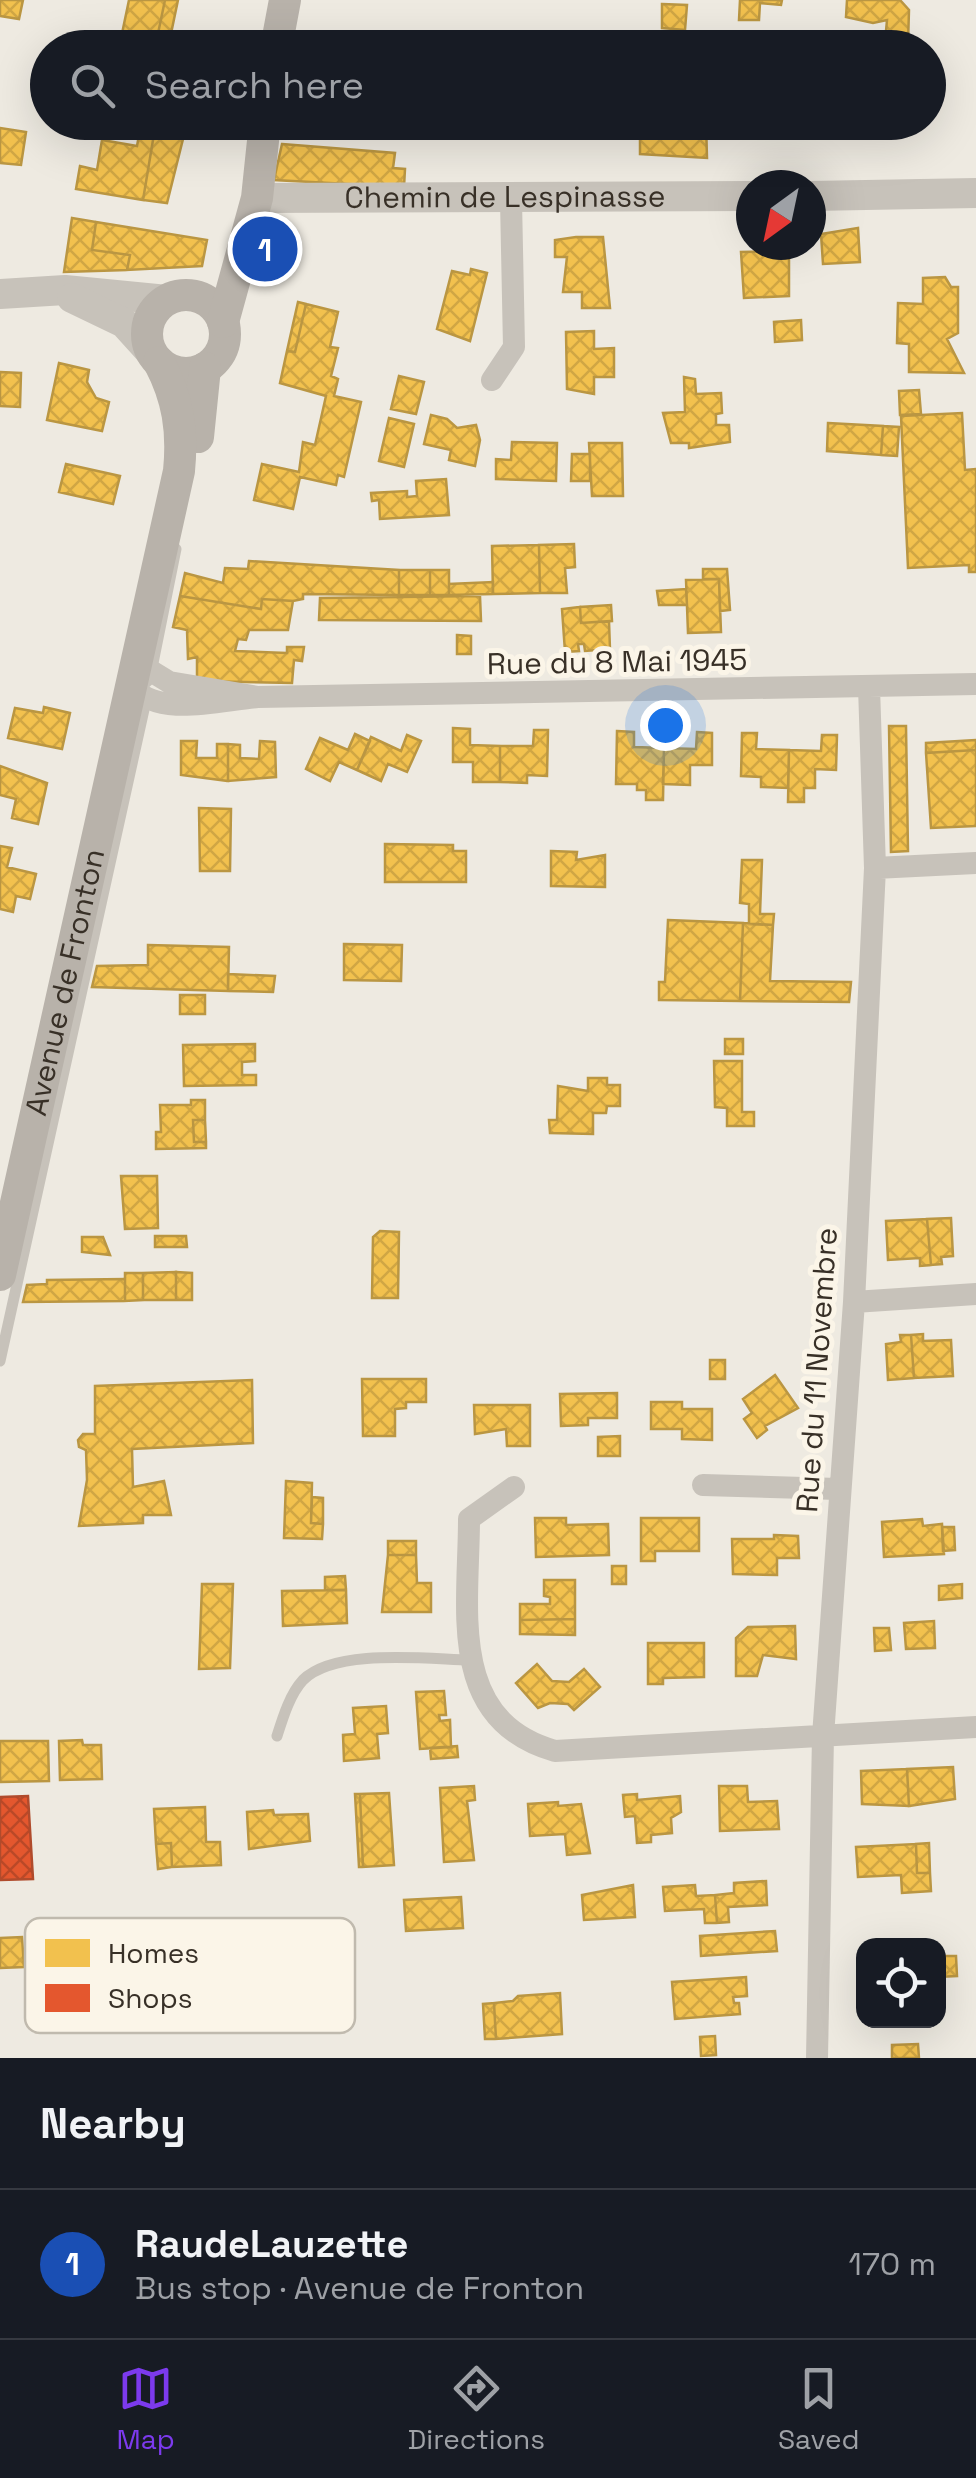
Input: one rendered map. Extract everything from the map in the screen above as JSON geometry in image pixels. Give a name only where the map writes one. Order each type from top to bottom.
[{"type":"main road","points":[[279,30],[285,0]]},
{"type":"main road","points":[[252,140],[230,239],[217,272],[148,326],[156,358],[186,373],[204,368],[222,348],[223,322],[257,198],[263,140]]},
{"type":"main road","points":[[181,298],[212,305],[223,322]]},
{"type":"main road","name":"Avenue de Fronton","points":[[143,687],[182,445],[177,402],[156,358]]},
{"type":"main road","name":"Avenue de Fronton","points":[[0,1275],[196,467],[204,368]]},
{"type":"street","points":[[826,196],[976,193]]},
{"type":"street","name":"Chemin de Lespinasse","points":[[257,198],[736,196]]},
{"type":"street","points":[[492,380],[514,347],[511,200]]},
{"type":"street","points":[[10,293],[100,292],[181,298]]},
{"type":"street","points":[[10,293],[67,296],[95,306],[124,324],[156,358]]},
{"type":"street","name":"Rue du 8 Mai 1945","points":[[143,687],[164,705],[258,696],[976,684]]},
{"type":"street","name":"Rue du 11 Novembre","points":[[817,2058],[824,1736],[838,1489],[854,1302],[875,868],[869,687]]},
{"type":"street","points":[[875,868],[976,862]]},
{"type":"street","points":[[854,1302],[976,1294]]},
{"type":"street","points":[[703,1485],[838,1489]]},
{"type":"street","points":[[514,1487],[469,1520],[470,1660],[481,1696],[498,1719],[524,1742],[555,1751],[976,1727]]},
{"type":"lane","points":[[0,1361],[143,687]]},
{"type":"lane","points":[[277,1736],[302,1681],[323,1665],[366,1659],[470,1660]]},
{"type":"building: Homes","points":[[0,0],[23,0],[19,19],[0,16]]},
{"type":"building: Homes","points":[[129,0],[165,0],[159,30],[123,30]]},
{"type":"building: Homes","points":[[165,0],[178,0],[172,30],[159,30]]},
{"type":"building: Homes","points":[[740,0],[782,0],[781,5],[760,3],[759,20],[739,20]]},
{"type":"building: Homes","points":[[847,0],[900,0],[909,10],[908,30],[886,30],[887,20],[873,23],[846,17]]},
{"type":"building: Homes","points":[[662,4],[687,5],[685,30],[662,28]]},
{"type":"building: Homes","points":[[0,128],[26,132],[21,165],[0,163]]},
{"type":"building: Homes","points":[[102,140],[137,146],[138,140],[153,140],[143,200],[76,189],[80,166],[97,170]]},
{"type":"building: Homes","points":[[153,140],[183,140],[167,203],[143,200]]},
{"type":"building: Homes","points":[[640,140],[706,140],[707,158],[640,154]]},
{"type":"building: Homes","points":[[282,144],[395,153],[393,168],[405,169],[404,187],[274,180]]},
{"type":"building: Homes","points":[[72,218],[96,222],[92,250],[130,255],[127,270],[64,272]]},
{"type":"building: Homes","points":[[96,222],[207,240],[202,266],[127,270],[130,255],[92,250]]},
{"type":"building: Homes","points":[[858,228],[860,262],[823,264],[826,233]]},
{"type":"building: Homes","points":[[603,237],[610,308],[582,308],[582,292],[563,292],[567,257],[555,257],[555,240]]},
{"type":"building: Homes","points":[[742,260],[789,260],[789,296],[744,298]]},
{"type":"building: Homes","points":[[471,269],[487,273],[470,341],[437,329],[452,271],[470,275]]},
{"type":"building: Homes","points":[[945,277],[951,287],[958,287],[958,333],[947,339],[964,373],[909,372],[909,344],[897,343],[898,303],[923,304],[923,278]]},
{"type":"building: Homes","points":[[298,302],[306,304],[295,352],[287,351]]},
{"type":"building: Homes","points":[[306,304],[338,312],[330,347],[338,348],[331,376],[338,379],[334,396],[361,402],[344,477],[338,475],[336,485],[300,477],[293,509],[254,500],[262,464],[299,472],[303,442],[315,445],[326,396],[280,383],[287,351],[295,352]]},
{"type":"building: Homes","points":[[801,320],[802,340],[775,342],[774,322]]},
{"type":"building: Homes","points":[[594,331],[594,349],[614,348],[614,377],[594,377],[594,394],[567,389],[566,332]]},
{"type":"building: Homes","points":[[59,363],[89,370],[87,382],[96,398],[109,402],[102,431],[47,420]]},
{"type":"building: Homes","points":[[0,372],[21,373],[20,407],[0,406]]},
{"type":"building: Homes","points":[[399,376],[424,382],[416,414],[391,409]]},
{"type":"building: Homes","points":[[684,377],[695,379],[696,394],[721,393],[722,413],[716,414],[716,425],[729,425],[730,442],[689,448],[689,443],[671,443],[663,413],[685,412]]},
{"type":"building: Homes","points":[[919,390],[921,414],[900,415],[899,391]]},
{"type":"building: Homes","points":[[962,413],[965,470],[976,469],[976,572],[969,572],[969,565],[908,568],[901,416]]},
{"type":"building: Homes","points":[[431,415],[447,419],[457,428],[476,425],[480,440],[475,466],[449,460],[451,450],[424,444]]},
{"type":"building: Homes","points":[[389,418],[414,424],[404,467],[379,461]]},
{"type":"building: Homes","points":[[828,423],[883,426],[881,455],[827,451]]},
{"type":"building: Homes","points":[[883,426],[899,427],[897,456],[881,455]]},
{"type":"building: Homes","points":[[512,442],[557,443],[556,481],[496,479],[496,459],[511,460]]},
{"type":"building: Homes","points":[[589,443],[622,443],[623,496],[592,496]]},
{"type":"building: Homes","points":[[572,454],[590,454],[590,481],[571,481]]},
{"type":"building: Homes","points":[[66,464],[120,476],[113,504],[59,492]]},
{"type":"building: Homes","points":[[446,479],[449,515],[380,519],[379,500],[372,501],[371,493],[407,491],[407,497],[417,496],[416,481]]},
{"type":"building: Homes","points":[[574,544],[575,567],[565,568],[567,593],[540,593],[539,545]]},
{"type":"building: Homes","points":[[539,545],[540,593],[493,594],[492,546]]},
{"type":"building: Homes","points":[[249,561],[399,570],[399,595],[303,594],[303,599],[293,601],[262,599],[261,609],[180,596],[185,573],[223,583],[225,568],[248,569]]},
{"type":"building: Homes","points":[[703,569],[727,569],[730,610],[720,611],[719,579],[703,579]]},
{"type":"building: Homes","points":[[399,570],[430,570],[430,595],[399,595]]},
{"type":"building: Homes","points":[[430,570],[449,570],[449,595],[430,595]]},
{"type":"building: Homes","points":[[719,579],[721,632],[688,633],[686,580]]},
{"type":"building: Homes","points":[[493,582],[493,594],[449,595],[449,584]]},
{"type":"building: Homes","points":[[686,589],[687,605],[659,605],[657,591]]},
{"type":"building: Homes","points":[[180,596],[261,609],[262,599],[293,601],[288,630],[249,630],[246,640],[238,639],[235,651],[287,653],[287,647],[304,647],[302,661],[294,660],[292,683],[197,681],[197,657],[188,659],[187,630],[173,627]]},
{"type":"building: Homes","points":[[480,596],[481,621],[319,620],[320,598]]},
{"type":"building: Homes","points":[[611,605],[612,621],[581,623],[580,607]]},
{"type":"building: Homes","points":[[580,607],[581,623],[609,621],[610,649],[585,651],[584,644],[578,644],[579,651],[565,652],[562,609]]},
{"type":"building: Homes","points":[[457,635],[471,636],[471,654],[457,654]]},
{"type":"building: Homes","points":[[44,707],[70,713],[62,749],[8,738],[15,708],[43,713]]},
{"type":"building: Homes","points":[[889,726],[906,726],[908,851],[891,852]]},
{"type":"building: Homes","points":[[453,728],[470,729],[470,745],[500,746],[500,782],[473,782],[473,762],[453,762]]},
{"type":"building: Homes","points":[[534,730],[548,730],[547,776],[527,775],[527,783],[500,782],[500,746],[533,746]]},
{"type":"building: Homes","points":[[617,731],[634,732],[634,747],[664,748],[663,800],[646,800],[646,790],[637,790],[637,784],[616,784]]},
{"type":"building: Homes","points":[[697,732],[712,733],[712,765],[690,765],[690,785],[663,784],[664,748],[696,749]]},
{"type":"building: Homes","points":[[742,733],[757,733],[756,749],[789,750],[788,788],[761,787],[761,777],[741,776]]},
{"type":"building: Homes","points":[[355,734],[370,741],[357,770],[339,762],[330,781],[306,769],[320,738],[348,750]]},
{"type":"building: Homes","points":[[407,735],[421,741],[407,772],[388,764],[381,781],[357,770],[371,737],[401,751]]},
{"type":"building: Homes","points":[[822,735],[837,735],[836,770],[815,769],[815,788],[804,788],[804,802],[788,802],[789,750],[821,751]]},
{"type":"building: Homes","points":[[976,740],[976,750],[926,753],[926,743]]},
{"type":"building: Homes","points":[[181,741],[197,741],[196,758],[217,758],[217,744],[228,744],[228,781],[181,775]]},
{"type":"building: Homes","points":[[260,741],[275,742],[276,777],[228,781],[228,744],[240,745],[240,758],[259,759]]},
{"type":"building: Homes","points":[[976,750],[976,826],[931,828],[926,753]]},
{"type":"building: Homes","points":[[0,766],[47,783],[38,824],[12,818],[16,799],[0,795]]},
{"type":"building: Homes","points":[[199,808],[231,809],[230,871],[200,871]]},
{"type":"building: Homes","points":[[385,844],[453,845],[453,851],[466,851],[466,882],[385,882]]},
{"type":"building: Homes","points":[[0,846],[12,848],[7,867],[36,874],[30,899],[16,896],[13,912],[0,909]]},
{"type":"building: Homes","points":[[551,851],[577,852],[576,860],[605,855],[605,887],[551,886]]},
{"type":"building: Homes","points":[[742,860],[762,860],[760,914],[774,914],[773,925],[749,924],[749,904],[740,903]]},
{"type":"building: Homes","points":[[668,920],[743,923],[740,1001],[659,1000],[659,982],[665,982]]},
{"type":"building: Homes","points":[[743,923],[773,925],[770,981],[851,982],[849,1002],[740,1001]]},
{"type":"building: Homes","points":[[344,944],[402,945],[401,981],[344,980]]},
{"type":"building: Homes","points":[[148,945],[229,947],[228,991],[92,987],[97,966],[148,965]]},
{"type":"building: Homes","points":[[228,974],[275,976],[273,992],[228,991]]},
{"type":"building: Homes","points":[[180,995],[205,995],[205,1014],[180,1014]]},
{"type":"building: Homes","points":[[725,1039],[743,1039],[743,1054],[725,1054]]},
{"type":"building: Homes","points":[[255,1044],[255,1061],[242,1062],[242,1075],[256,1075],[256,1085],[184,1086],[183,1045]]},
{"type":"building: Homes","points":[[714,1061],[742,1061],[742,1112],[754,1112],[754,1126],[727,1126],[727,1108],[715,1107]]},
{"type":"building: Homes","points":[[588,1078],[607,1078],[607,1085],[620,1085],[620,1106],[607,1106],[606,1113],[593,1113],[593,1134],[550,1133],[549,1120],[557,1120],[558,1086],[588,1091]]},
{"type":"building: Homes","points":[[191,1100],[205,1100],[205,1120],[193,1120],[194,1142],[206,1142],[206,1148],[156,1149],[156,1132],[161,1132],[160,1105],[191,1105]]},
{"type":"building: Homes","points":[[193,1120],[205,1120],[206,1142],[194,1142]]},
{"type":"building: Homes","points":[[121,1176],[157,1176],[158,1228],[125,1229]]},
{"type":"building: Homes","points":[[951,1218],[953,1256],[941,1257],[942,1264],[931,1265],[927,1219]]},
{"type":"building: Homes","points":[[927,1219],[931,1265],[920,1266],[920,1258],[888,1260],[886,1221]]},
{"type":"building: Homes","points":[[380,1231],[399,1232],[398,1298],[372,1298],[373,1237]]},
{"type":"building: Homes","points":[[155,1236],[186,1236],[187,1247],[155,1247]]},
{"type":"building: Homes","points":[[82,1237],[103,1237],[110,1255],[82,1252]]},
{"type":"building: Homes","points":[[176,1272],[176,1300],[143,1300],[143,1273]]},
{"type":"building: Homes","points":[[176,1272],[192,1273],[192,1300],[176,1300]]},
{"type":"building: Homes","points":[[125,1273],[143,1273],[143,1300],[125,1301]]},
{"type":"building: Homes","points":[[125,1279],[125,1301],[23,1302],[27,1285],[47,1284],[47,1280]]},
{"type":"building: Homes","points":[[923,1334],[923,1341],[951,1340],[953,1376],[914,1378],[911,1335]]},
{"type":"building: Homes","points":[[900,1335],[911,1335],[914,1378],[888,1380],[886,1344],[901,1342]]},
{"type":"building: Homes","points":[[710,1360],[725,1360],[725,1379],[710,1379]]},
{"type":"building: Homes","points":[[775,1375],[798,1408],[765,1426],[767,1430],[757,1438],[744,1419],[752,1413],[743,1399]]},
{"type":"building: Homes","points":[[362,1379],[426,1379],[426,1402],[406,1402],[406,1408],[395,1409],[395,1436],[363,1436]]},
{"type":"building: Homes","points":[[252,1380],[253,1443],[132,1449],[133,1487],[164,1481],[171,1515],[143,1515],[143,1523],[79,1526],[87,1480],[86,1450],[79,1447],[78,1440],[83,1434],[95,1434],[95,1386]]},
{"type":"building: Homes","points":[[617,1393],[617,1418],[588,1418],[588,1425],[561,1426],[560,1394]]},
{"type":"building: Homes","points":[[651,1402],[682,1402],[682,1409],[712,1409],[712,1440],[682,1439],[682,1429],[651,1429]]},
{"type":"building: Homes","points":[[474,1405],[530,1405],[530,1446],[507,1446],[506,1429],[475,1434]]},
{"type":"building: Homes","points":[[620,1436],[620,1456],[598,1456],[598,1437]]},
{"type":"building: Homes","points":[[286,1481],[312,1483],[311,1523],[323,1524],[322,1539],[284,1538]]},
{"type":"building: Homes","points":[[312,1497],[323,1498],[323,1524],[311,1523]]},
{"type":"building: Homes","points":[[535,1518],[566,1518],[566,1525],[608,1524],[609,1555],[536,1557]]},
{"type":"building: Homes","points":[[641,1518],[699,1518],[699,1551],[655,1551],[655,1561],[641,1561]]},
{"type":"building: Homes","points":[[922,1519],[923,1526],[942,1524],[944,1554],[884,1557],[882,1522]]},
{"type":"building: Homes","points":[[942,1527],[954,1527],[955,1550],[943,1551]]},
{"type":"building: Homes","points":[[774,1535],[798,1536],[799,1558],[777,1558],[777,1575],[733,1574],[732,1539],[774,1539]]},
{"type":"building: Homes","points":[[388,1541],[416,1541],[416,1555],[388,1555]]},
{"type":"building: Homes","points":[[388,1555],[416,1555],[417,1583],[431,1583],[431,1612],[382,1612]]},
{"type":"building: Homes","points":[[612,1566],[626,1566],[626,1584],[612,1584]]},
{"type":"building: Homes","points":[[345,1576],[346,1590],[325,1590],[325,1577]]},
{"type":"building: Homes","points":[[544,1580],[575,1580],[575,1619],[520,1620],[520,1604],[550,1604],[550,1597],[544,1596]]},
{"type":"building: Homes","points":[[202,1584],[233,1584],[230,1668],[199,1669]]},
{"type":"building: Homes","points":[[962,1584],[962,1598],[939,1600],[939,1586]]},
{"type":"building: Homes","points":[[346,1590],[347,1623],[283,1626],[282,1591]]},
{"type":"building: Homes","points":[[575,1619],[575,1635],[520,1634],[520,1620]]},
{"type":"building: Homes","points":[[934,1621],[935,1648],[906,1649],[904,1623]]},
{"type":"building: Homes","points":[[795,1626],[796,1659],[763,1655],[757,1676],[736,1676],[736,1638],[748,1627]]},
{"type":"building: Homes","points":[[874,1628],[889,1628],[891,1650],[875,1651]]},
{"type":"building: Homes","points":[[648,1643],[704,1643],[704,1677],[663,1678],[663,1684],[648,1684]]},
{"type":"building: Homes","points":[[537,1664],[552,1681],[569,1682],[584,1669],[600,1687],[574,1710],[568,1704],[550,1703],[538,1708],[516,1683]]},
{"type":"building: Homes","points":[[444,1691],[446,1715],[439,1715],[440,1721],[450,1720],[451,1747],[420,1749],[416,1692]]},
{"type":"building: Homes","points":[[386,1706],[388,1733],[377,1734],[379,1758],[344,1761],[343,1735],[355,1734],[353,1708]]},
{"type":"building: Homes","points":[[82,1740],[83,1745],[101,1745],[102,1779],[60,1780],[59,1741]]},
{"type":"building: Homes","points":[[0,1741],[48,1741],[49,1781],[0,1782]]},
{"type":"building: Homes","points":[[457,1746],[458,1757],[431,1759],[430,1748]]},
{"type":"building: Homes","points":[[953,1767],[955,1799],[909,1806],[907,1769]]},
{"type":"building: Homes","points":[[907,1769],[909,1806],[862,1804],[861,1771]]},
{"type":"building: Homes","points":[[474,1786],[475,1800],[467,1801],[474,1860],[444,1862],[440,1788]]},
{"type":"building: Homes","points":[[719,1786],[747,1786],[748,1802],[777,1801],[779,1829],[720,1831]]},
{"type":"building: Homes","points":[[389,1793],[394,1865],[363,1867],[360,1794]]},
{"type":"building: Homes","points":[[355,1794],[360,1794],[363,1867],[359,1867]]},
{"type":"building: Homes","points":[[637,1794],[637,1800],[680,1796],[681,1812],[671,1818],[672,1833],[651,1835],[651,1842],[637,1843],[635,1816],[625,1817],[623,1795]]},
{"type":"building: Homes","points":[[558,1802],[558,1806],[581,1804],[590,1853],[567,1855],[565,1834],[530,1836],[528,1804]]},
{"type":"building: Homes","points":[[205,1807],[206,1842],[220,1842],[221,1865],[172,1867],[171,1843],[156,1844],[154,1809]]},
{"type":"building: Homes","points":[[273,1810],[274,1815],[308,1814],[310,1841],[249,1849],[247,1812]]},
{"type":"building: Homes","points":[[171,1843],[172,1867],[158,1869],[156,1844]]},
{"type":"building: Homes","points":[[929,1843],[930,1873],[917,1873],[916,1844]]},
{"type":"building: Homes","points":[[916,1844],[917,1873],[930,1873],[931,1891],[902,1893],[901,1875],[858,1877],[856,1847]]},
{"type":"building: Homes","points":[[766,1881],[767,1905],[728,1907],[729,1922],[717,1923],[715,1895],[734,1893],[734,1883]]},
{"type":"building: Homes","points":[[633,1885],[635,1917],[584,1920],[582,1895]]},
{"type":"building: Homes","points":[[695,1885],[696,1896],[715,1895],[717,1923],[705,1923],[704,1909],[665,1911],[663,1887]]},
{"type":"building: Homes","points":[[461,1897],[463,1928],[406,1931],[404,1900]]},
{"type":"building: Homes","points":[[775,1931],[777,1951],[701,1956],[700,1936]]},
{"type":"building: Homes","points":[[22,1937],[24,1967],[0,1968],[0,1938]]},
{"type":"building: Homes","points":[[946,1956],[956,1956],[957,1976],[946,1977]]},
{"type":"building: Homes","points":[[746,1977],[747,1996],[733,1997],[734,2003],[739,2003],[740,2014],[675,2019],[672,1982]]},
{"type":"building: Homes","points":[[560,1993],[562,2034],[496,2039],[494,2003],[513,2001],[518,1996]]},
{"type":"building: Homes","points":[[494,2003],[496,2039],[485,2039],[483,2004]]},
{"type":"building: Homes","points":[[715,2036],[716,2055],[701,2056],[700,2037]]},
{"type":"building: Homes","points":[[918,2044],[919,2058],[892,2058],[892,2045]]},
{"type":"building: Shops","points":[[28,1796],[33,1879],[0,1880],[0,1797]]},
{"type":"place","name":"RaudeLauzette","points":[[265,249]]}]
